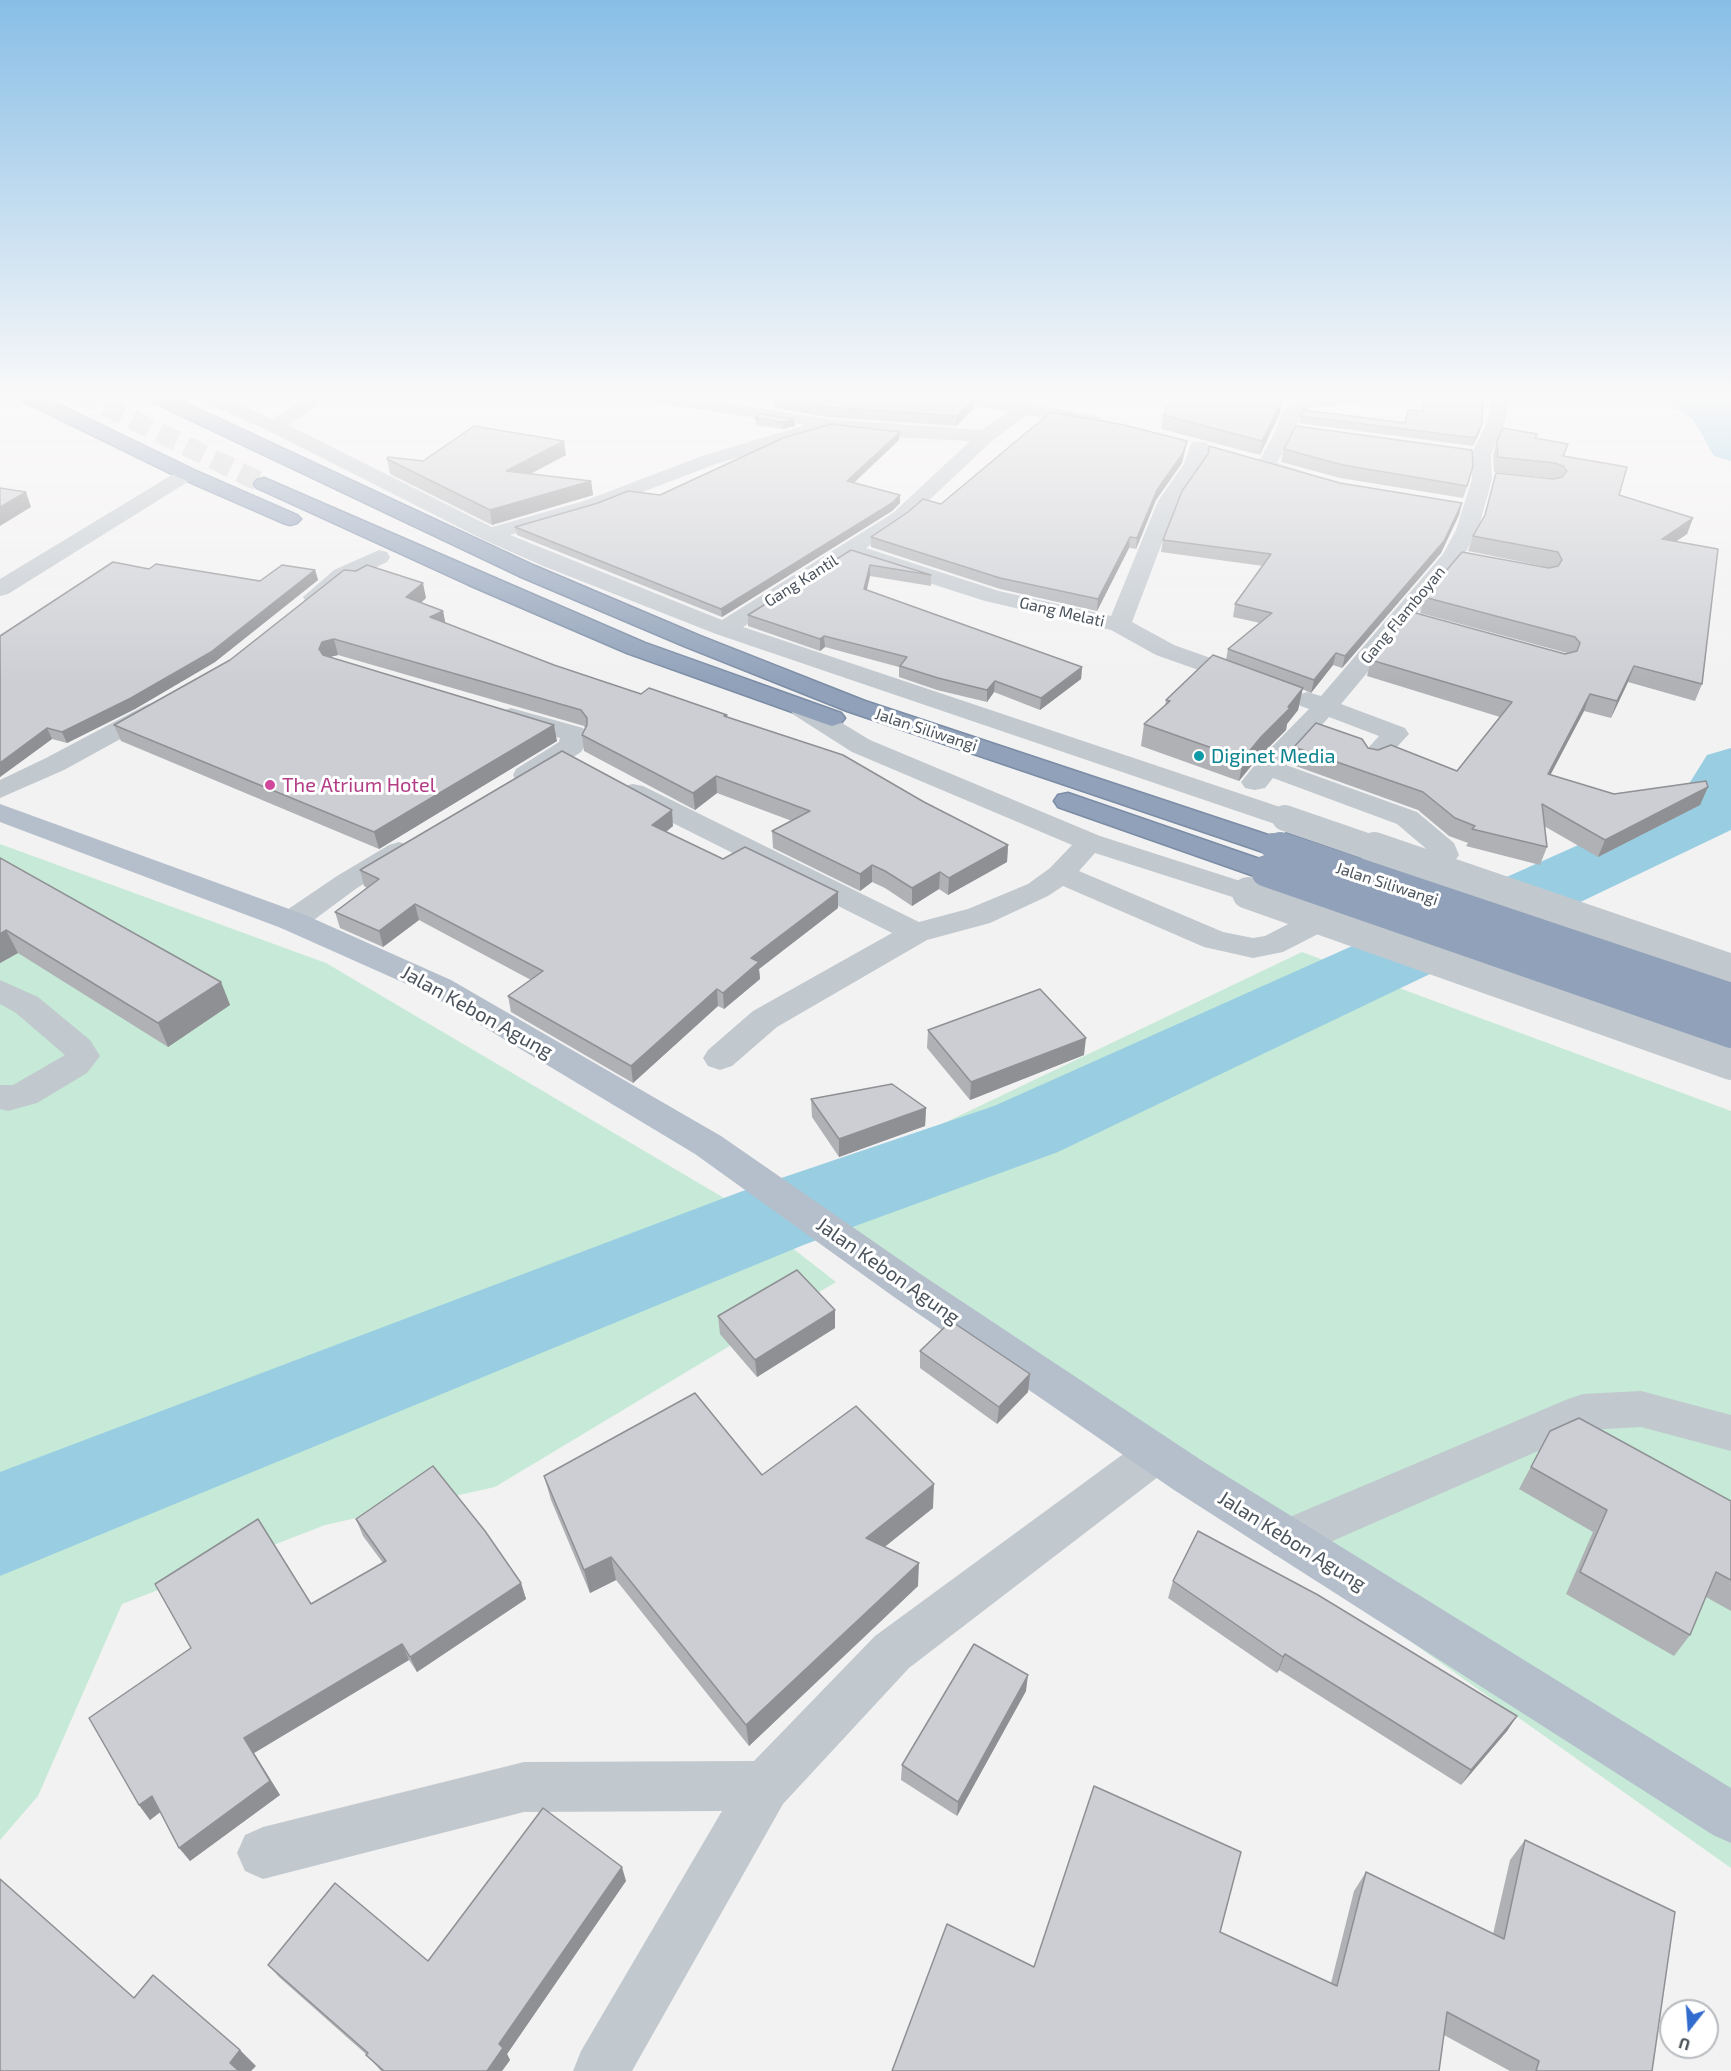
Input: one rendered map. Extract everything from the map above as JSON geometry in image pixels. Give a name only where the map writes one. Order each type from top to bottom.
[{"type":"highway","points":[[223,490],[425,576],[528,602]]},
{"type":"highway","name":"Jalan Siliwangi","points":[[277,490],[636,648],[803,710],[1731,1032]]},
{"type":"highway","name":"Jalan Siliwangi","points":[[356,490],[527,571],[692,641],[1263,870],[1731,999]]},
{"type":"main road","name":"Jalan Kebon Agung","points":[[0,812],[292,921],[440,987],[708,1145],[908,1286],[1156,1454],[1731,1817]]},
{"type":"street","points":[[0,589],[162,490]]},
{"type":"street","points":[[401,490],[490,534],[551,561],[724,629],[1731,970]]},
{"type":"street","points":[[490,534],[591,505],[631,490]]},
{"type":"street","name":"Gang Kantil","points":[[724,629],[900,517],[929,490]]},
{"type":"street","name":"Gang Melati","points":[[850,550],[993,596],[1119,625],[1168,501],[1176,490]]},
{"type":"street","name":"Gang Flamboyan","points":[[1239,803],[1267,767],[1413,620],[1467,530],[1478,490]]},
{"type":"street","points":[[1450,504],[1472,508]]},
{"type":"street","points":[[293,614],[342,575],[379,557]]},
{"type":"street","points":[[1452,557],[1475,562]]},
{"type":"street","points":[[1119,625],[1165,650],[1326,706],[1396,734],[1373,757]]},
{"type":"street","points":[[0,790],[55,764],[175,698]]},
{"type":"street","points":[[483,707],[574,734],[572,746],[574,758],[502,789]]},
{"type":"street","points":[[803,710],[861,746],[1090,842],[1263,870],[1731,1064]]},
{"type":"street","points":[[1060,874],[1215,940],[1253,948],[1272,945],[1442,859],[1445,855],[1444,849],[1407,818],[1267,767]]},
{"type":"street","points":[[614,781],[916,933]]},
{"type":"street","points":[[292,921],[347,882],[419,839]]},
{"type":"street","points":[[720,1058],[765,1019],[916,933],[979,916],[1038,891],[1060,874],[1090,842]]},
{"type":"street","points":[[0,991],[27,1005],[78,1048],[83,1056],[75,1065],[25,1094],[8,1099],[0,1097]]},
{"type":"street","points":[[1289,1539],[1583,1412],[1641,1409],[1731,1433]]},
{"type":"street","points":[[601,2071],[765,1786],[892,1652],[1156,1454]]},
{"type":"street","points":[[263,1852],[524,1787],[765,1786]]},
{"type":"green space","points":[[0,844],[326,963],[741,1208],[836,1282],[495,1487],[325,1525],[122,1604],[38,1796],[0,1840]]},
{"type":"green space","points":[[1302,952],[1731,1111],[1731,1868],[785,1199]]},
{"type":"building","points":[[0,490],[26,492],[0,507]]},
{"type":"building","points":[[449,490],[561,490],[490,510]]},
{"type":"building","points":[[672,490],[880,490],[900,495],[892,503],[721,609],[515,527],[598,503],[628,491],[660,495]]},
{"type":"building","points":[[958,490],[1157,490],[1137,538],[1130,537],[1098,599],[1000,578],[871,537],[923,499],[941,504]]},
{"type":"building","points":[[1381,490],[1462,503],[1444,541],[1345,656],[1336,653],[1314,680],[1228,649],[1272,613],[1235,604],[1271,554],[1163,540],[1182,491]]},
{"type":"building","points":[[1492,490],[1621,490],[1619,495],[1693,518],[1662,539],[1718,549],[1702,684],[1634,666],[1617,701],[1590,694],[1548,774],[1614,794],[1706,781],[1708,787],[1605,840],[1542,804],[1547,847],[1472,829],[1475,826],[1455,818],[1423,792],[1294,747],[1316,723],[1362,739],[1368,748],[1378,750],[1391,745],[1457,771],[1512,702],[1371,660],[1412,612],[1565,654],[1577,651],[1580,643],[1575,637],[1424,597],[1462,552],[1549,568],[1558,566],[1562,560],[1558,552],[1473,536],[1485,515]]},
{"type":"building","points":[[851,550],[931,575],[870,565],[864,589],[1082,667],[1041,698],[995,681],[987,690],[900,666],[907,657],[824,636],[820,639],[748,615]]},
{"type":"building","points":[[113,562],[149,569],[156,564],[260,581],[282,565],[315,570],[211,652],[131,698],[62,732],[47,728],[0,763],[0,636]]},
{"type":"building","points":[[367,565],[423,583],[406,597],[443,611],[430,617],[554,665],[641,694],[649,688],[727,715],[724,716],[843,755],[924,802],[1008,845],[949,878],[940,872],[912,888],[872,865],[860,874],[772,831],[810,811],[716,776],[693,793],[582,735],[587,725],[587,718],[581,710],[334,639],[322,642],[319,649],[323,655],[554,725],[374,832],[114,725],[230,660],[344,570],[356,571]]},
{"type":"building","points":[[1213,655],[1303,688],[1288,707],[1290,708],[1243,759],[1144,724],[1170,701],[1166,700]]},
{"type":"building","points":[[562,751],[672,810],[652,825],[723,859],[745,847],[838,892],[751,958],[759,962],[723,993],[717,989],[631,1066],[508,996],[543,971],[415,904],[379,931],[335,912],[379,879],[360,870]]},
{"type":"building","points":[[0,858],[221,982],[158,1023],[6,930],[0,934]]},
{"type":"building","points":[[1040,989],[1086,1038],[971,1082],[928,1030]]},
{"type":"building","points":[[892,1084],[926,1108],[839,1139],[811,1099]]},
{"type":"building","points":[[797,1270],[835,1310],[755,1360],[718,1316]]},
{"type":"building","points":[[951,1321],[1030,1374],[999,1407],[920,1351]]},
{"type":"building","points":[[695,1393],[762,1475],[856,1406],[934,1484],[866,1538],[919,1563],[746,1725],[611,1557],[584,1570],[544,1476]]},
{"type":"building","points":[[1579,1418],[1731,1501],[1731,1580],[1716,1572],[1690,1635],[1580,1572],[1607,1510],[1531,1467],[1550,1431]]},
{"type":"building","points":[[433,1466],[485,1531],[521,1583],[410,1657],[402,1644],[244,1738],[270,1781],[179,1848],[152,1796],[139,1805],[89,1718],[191,1648],[155,1584],[258,1519],[311,1604],[386,1561],[356,1519]]},
{"type":"building","points":[[1198,1531],[1318,1595],[1517,1716],[1471,1770],[1285,1654],[1283,1657],[1173,1581]]},
{"type":"building","points":[[974,1644],[1028,1675],[958,1802],[902,1765]]},
{"type":"building","points":[[1094,1786],[1241,1852],[1220,1932],[1337,1986],[1366,1872],[1504,1939],[1525,1840],[1675,1912],[1662,1999],[1659,1999],[1659,2023],[1652,2071],[1536,2071],[1539,2061],[1447,2012],[1439,2071],[892,2071],[947,1924],[1034,1967]]},
{"type":"building","points":[[543,1808],[622,1867],[499,2044],[503,2048],[487,2071],[384,2071],[366,2055],[368,2053],[268,1965],[335,1883],[428,1961]]},
{"type":"building","points":[[0,1879],[134,1998],[153,1975],[240,2050],[230,2063],[239,2071],[0,2071]]},
{"type":"waterway","points":[[0,1524],[773,1218],[1026,1129],[1707,814],[1731,769]]},
{"type":"place","name":"Diginet Media","points":[[1199,756]]},
{"type":"place","name":"The Atrium Hotel","points":[[270,785]]}]
